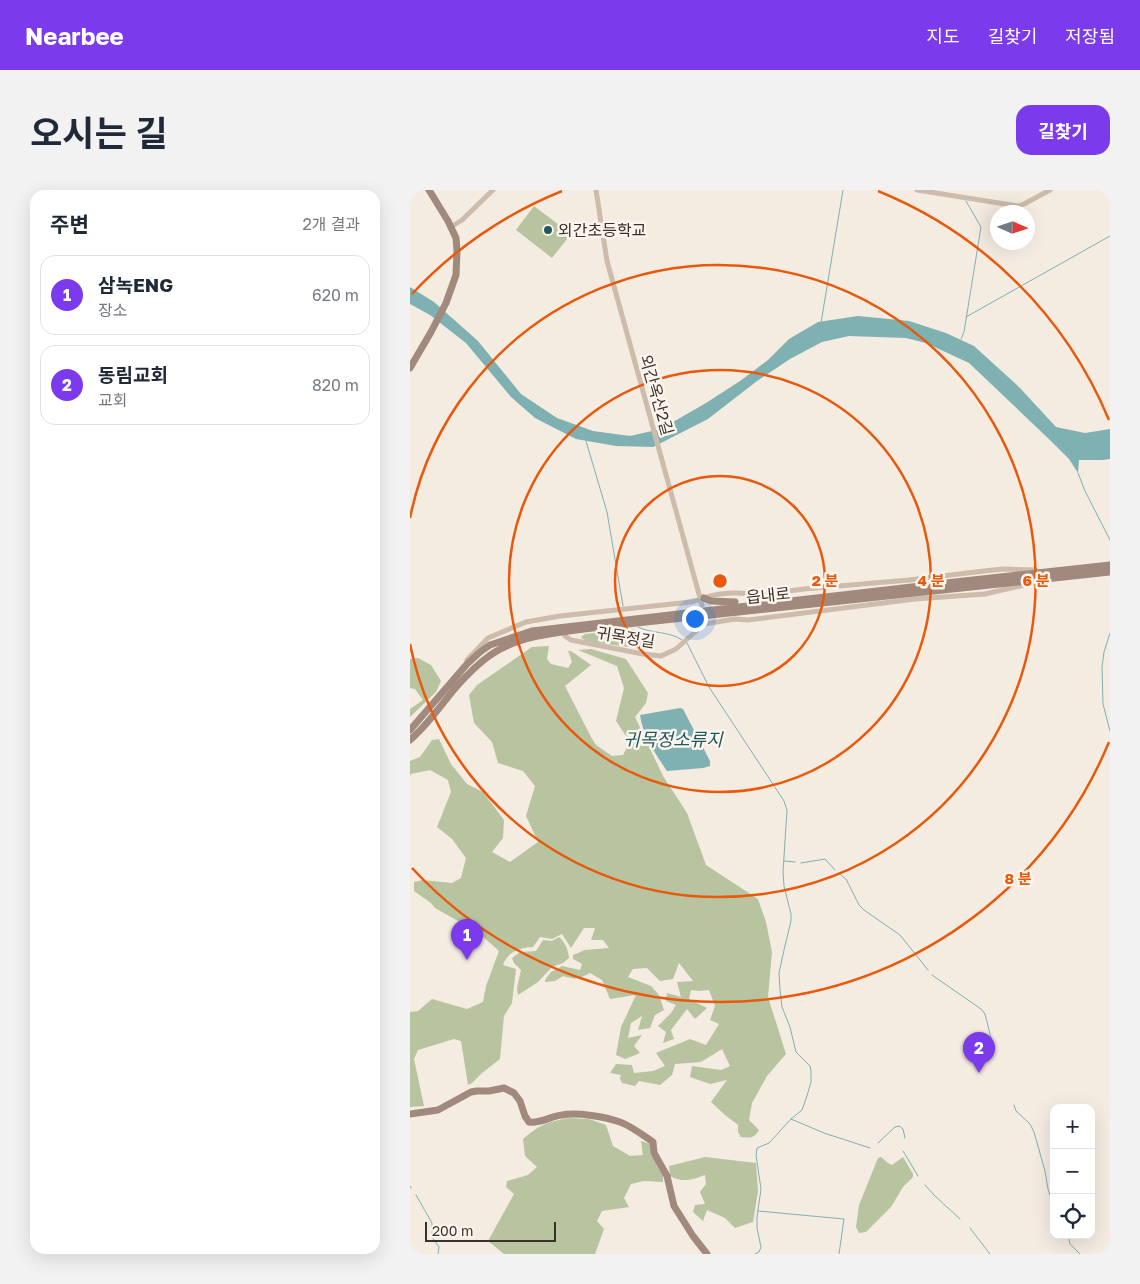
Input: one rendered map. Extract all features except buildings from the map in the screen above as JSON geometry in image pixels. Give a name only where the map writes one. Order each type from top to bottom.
[{"type":"street","points":[[410,368],[446,303],[456,275],[456,238],[429,190]]},
{"type":"street","points":[[451,227],[462,220],[494,190]]},
{"type":"street","name":"외간옥산2길","points":[[596,190],[607,262],[702,604]]},
{"type":"street","points":[[917,190],[1018,206],[1050,190]]},
{"type":"street","name":"읍내로","points":[[410,740],[459,684],[488,656],[508,645],[533,637],[702,604],[762,604],[1110,565]]},
{"type":"street","points":[[702,604],[732,593],[758,595],[1003,569],[1053,568],[1059,570]]},
{"type":"street","name":"읍내로","points":[[410,730],[468,664],[490,645],[532,630],[564,630],[1110,573]]},
{"type":"street","name":"귀목정길","points":[[564,630],[567,638],[570,640],[652,656],[661,656],[676,649],[704,622],[735,619],[748,620],[915,600],[985,594],[1082,575]]},
{"type":"street","points":[[702,604],[710,601],[755,601],[762,604]]},
{"type":"street","points":[[449,686],[464,662],[488,638],[526,622],[560,616],[691,602],[714,606],[735,602]]},
{"type":"street","points":[[410,1114],[438,1110],[471,1092],[504,1088],[514,1093],[520,1101],[529,1122],[535,1124],[555,1116],[568,1114],[620,1122],[653,1142],[654,1153],[667,1176],[674,1206],[707,1254]]},
{"type":"green space","points":[[534,206],[571,234],[552,258],[516,230]]},
{"type":"green space","points":[[633,629],[652,637],[650,650],[585,641],[581,637],[585,634]]},
{"type":"green space","points":[[549,646],[547,659],[551,664],[568,668],[572,662],[568,651],[571,651],[591,665],[565,686],[596,745],[612,756],[623,755],[630,742],[616,721],[624,688],[617,666],[578,650],[591,649],[626,659],[648,693],[646,703],[635,717],[663,776],[687,813],[706,865],[758,899],[766,922],[772,952],[768,997],[786,1054],[767,1076],[752,1103],[749,1120],[759,1130],[749,1138],[741,1137],[738,1132],[738,1125],[711,1102],[727,1080],[710,1084],[690,1077],[692,1066],[721,1070],[730,1066],[722,1049],[701,1062],[675,1064],[672,1075],[660,1085],[639,1081],[635,1086],[622,1083],[621,1075],[610,1073],[616,1064],[632,1065],[634,1073],[653,1071],[665,1066],[656,1053],[690,1039],[706,1045],[719,1024],[710,1020],[715,1006],[709,990],[691,990],[689,999],[707,1008],[695,1019],[687,1009],[671,1030],[674,1039],[663,1043],[666,1032],[658,1026],[676,1005],[666,1001],[667,993],[681,997],[677,982],[693,981],[679,963],[673,979],[660,981],[647,968],[633,969],[628,977],[651,986],[659,995],[664,1010],[655,1015],[650,1028],[638,1030],[642,1016],[631,1023],[628,1038],[642,1035],[634,1046],[640,1053],[625,1059],[616,1055],[621,1027],[636,995],[610,999],[602,980],[590,973],[583,977],[571,978],[563,976],[555,981],[545,982],[551,972],[562,966],[580,970],[582,964],[573,959],[573,955],[585,950],[609,948],[603,940],[591,940],[595,928],[584,928],[571,948],[562,934],[552,939],[540,937],[533,947],[519,949],[511,954],[503,965],[516,969],[512,1003],[504,1016],[500,1059],[468,1085],[461,1041],[454,1039],[418,1050],[414,1059],[424,1106],[410,1107],[410,1012],[418,1011],[432,999],[467,1009],[483,1002],[486,986],[499,951],[479,933],[435,908],[414,891],[414,882],[423,880],[452,883],[461,878],[466,858],[452,839],[437,827],[451,792],[448,780],[430,770],[411,774],[410,776],[410,761],[420,757],[432,740],[439,739],[451,764],[467,784],[483,792],[504,820],[503,838],[492,852],[510,862],[538,842],[526,816],[535,786],[523,771],[498,763],[492,742],[474,723],[469,695],[477,685],[532,647]]},
{"type":"green space","points":[[418,658],[431,665],[441,681],[436,692],[410,717],[410,709],[423,700],[415,689],[410,688],[410,659]]},
{"type":"green space","points":[[559,937],[566,947],[569,958],[563,963],[552,967],[538,982],[518,995],[517,988],[521,970],[512,958],[520,952],[536,951],[543,940],[552,941]]},
{"type":"green space","points":[[569,1118],[589,1119],[606,1125],[613,1146],[630,1156],[643,1155],[641,1141],[650,1144],[651,1155],[663,1174],[663,1182],[644,1181],[631,1184],[624,1198],[629,1207],[602,1211],[597,1221],[604,1229],[595,1254],[504,1254],[488,1241],[514,1194],[506,1187],[507,1181],[528,1175],[537,1167],[525,1156],[523,1139],[544,1125]]},
{"type":"green space","points":[[705,1157],[756,1163],[758,1191],[753,1222],[735,1228],[725,1218],[707,1210],[703,1221],[693,1212],[695,1205],[705,1204],[700,1192],[706,1184],[705,1175],[691,1179],[679,1179],[670,1176],[669,1166]]},
{"type":"green space","points":[[881,1157],[892,1165],[903,1157],[913,1177],[903,1187],[891,1207],[866,1232],[859,1233],[856,1227],[859,1205],[878,1158]]},
{"type":"water","points":[[410,287],[434,302],[478,341],[521,394],[557,418],[593,431],[630,436],[661,429],[740,381],[768,360],[789,339],[818,322],[858,316],[909,321],[946,333],[974,346],[1019,387],[1056,427],[1085,433],[1110,429],[1110,459],[1079,460],[1078,473],[1069,459],[969,363],[926,343],[906,338],[849,336],[822,342],[790,359],[757,381],[708,419],[653,447],[616,446],[576,439],[535,418],[511,397],[466,343],[430,315],[410,304]]},
{"type":"water","name":"귀목정소류지","points":[[683,709],[710,761],[710,766],[667,771],[650,744],[640,715]]},
{"type":"waterway","points":[[821,323],[843,190]]},
{"type":"waterway","points":[[961,339],[964,332],[981,227],[966,201]]},
{"type":"waterway","points":[[966,317],[1110,236]]},
{"type":"waterway","points":[[586,441],[607,512],[623,606]]},
{"type":"waterway","points":[[1078,473],[1110,540]]},
{"type":"waterway","points":[[638,627],[672,635],[682,640]]},
{"type":"waterway","points":[[1110,633],[1102,667],[1103,704],[1110,731]]},
{"type":"waterway","points":[[686,642],[709,687],[784,801],[787,810],[783,872],[791,921],[779,973],[780,990],[782,1007],[790,1027],[796,1052],[810,1066],[811,1082],[802,1110],[769,1143],[757,1148],[756,1155],[761,1189],[757,1228],[761,1247],[759,1252],[755,1254]]},
{"type":"waterway","points":[[801,863],[825,859],[835,870]]},
{"type":"waterway","points":[[784,861],[795,862]]},
{"type":"waterway","points":[[840,874],[846,879],[859,905],[900,935],[928,970]]},
{"type":"waterway","points":[[932,975],[981,1009],[985,1014],[991,1038]]},
{"type":"waterway","points":[[1014,1105],[1016,1111],[1030,1124],[1034,1132],[1050,1195]]},
{"type":"waterway","points":[[791,1119],[824,1133],[870,1148]]},
{"type":"waterway","points":[[878,1143],[895,1127],[899,1126],[903,1129],[905,1138]]},
{"type":"waterway","points":[[903,1151],[918,1176]]},
{"type":"waterway","points":[[925,1185],[960,1219]]},
{"type":"waterway","points":[[416,1195],[432,1223],[432,1237],[439,1247],[438,1254]]},
{"type":"waterway","points":[[758,1211],[844,1219],[839,1254]]},
{"type":"waterway","points":[[970,1228],[990,1254]]},
{"type":"waterway","points":[[1069,1239],[1070,1244],[1080,1254]]},
{"type":"place","name":"외간초등학교","points":[[548,230]]},
{"type":"place","name":"삼녹ENG","points":[[467,960]]},
{"type":"place","name":"동림교회","points":[[979,1073]]}]
